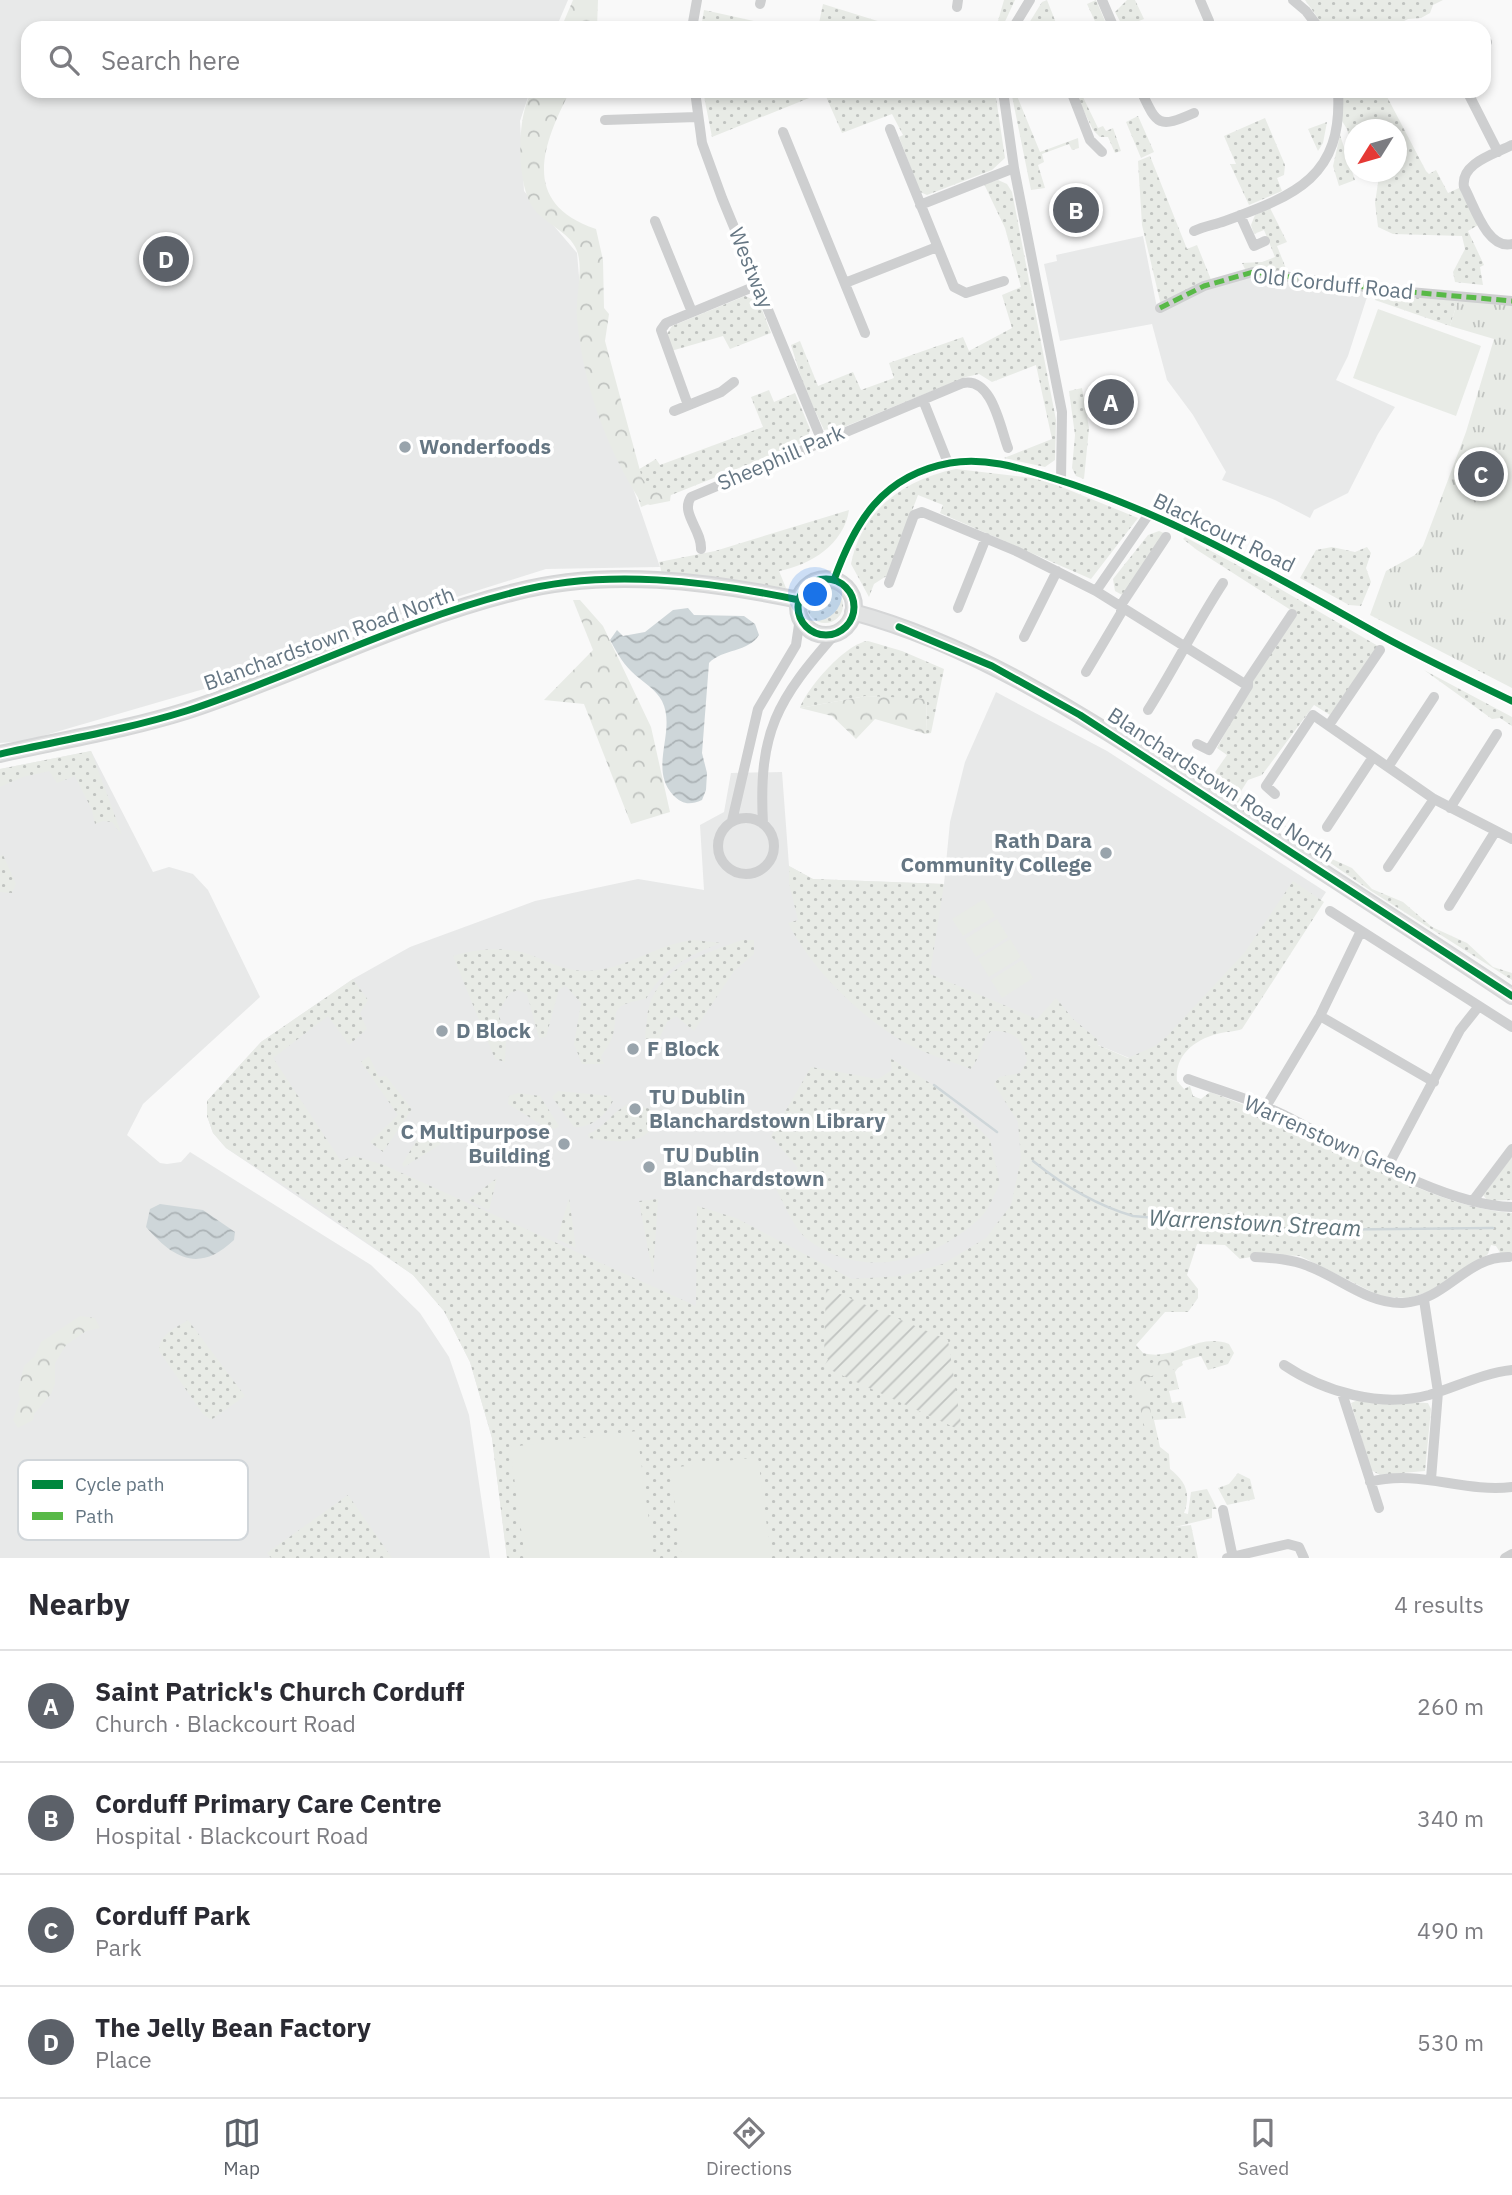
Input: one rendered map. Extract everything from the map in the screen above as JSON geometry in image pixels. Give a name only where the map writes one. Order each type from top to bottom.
[{"type":"main road","name":"Blanchardstown Road North","points":[[0,754],[88,736],[184,711],[406,628],[516,591],[552,585],[661,580],[714,584],[799,600]]},
{"type":"main road","points":[[817,580],[834,580],[850,593],[853,612],[844,627],[837,632],[828,634],[812,631],[800,618],[799,600],[809,584],[817,580]]},
{"type":"main road","name":"Blanchardstown Road North","points":[[853,612],[939,641],[1026,683],[1134,749],[1512,996]]},
{"type":"street","points":[[693,21],[697,0]]},
{"type":"street","points":[[1017,21],[1030,0]]},
{"type":"street","points":[[1200,0],[1209,21]]},
{"type":"street","points":[[1292,0],[1314,21]]},
{"type":"street","points":[[1111,21],[1104,4],[1116,1]]},
{"type":"street","name":"Westway","points":[[696,98],[697,117],[710,165],[822,440]]},
{"type":"street","points":[[1004,98],[1014,169],[1062,412],[1064,443],[1061,480]]},
{"type":"street","points":[[1074,98],[1090,140],[1102,152]]},
{"type":"street","points":[[1144,98],[1153,117],[1160,123],[1171,124],[1194,113]]},
{"type":"street","points":[[1194,231],[1240,215],[1298,189],[1324,166],[1333,144],[1337,98]]},
{"type":"street","points":[[1471,98],[1498,152]]},
{"type":"street","points":[[604,120],[697,117]]},
{"type":"street","points":[[890,129],[937,247],[959,292],[966,293],[1004,281]]},
{"type":"street","points":[[783,132],[865,333]]},
{"type":"street","points":[[1512,145],[1469,167],[1463,182],[1494,241],[1505,246],[1512,244]]},
{"type":"street","points":[[920,205],[1014,169]]},
{"type":"street","points":[[1240,215],[1254,246],[1265,241]]},
{"type":"street","points":[[655,221],[692,312]]},
{"type":"street","points":[[845,283],[937,247]]},
{"type":"street","name":"Old Corduff Road","points":[[1160,308],[1204,286],[1253,272],[1387,290],[1512,302]]},
{"type":"street","points":[[688,405],[661,330],[666,323],[758,285]]},
{"type":"street","points":[[674,411],[721,392],[734,382]]},
{"type":"street","name":"Sheephill Park","points":[[701,549],[700,538],[688,511],[691,496],[963,383],[979,384],[985,391],[1008,448]]},
{"type":"street","points":[[923,400],[948,463]]},
{"type":"street","name":"Blackcourt Road","points":[[834,580],[853,530],[875,502],[911,477],[948,463],[989,463],[1061,480],[1149,514],[1262,569],[1406,649],[1512,701]]},
{"type":"street","points":[[889,583],[914,515],[922,512],[986,538],[1096,591],[1248,686]]},
{"type":"street","points":[[1096,591],[1149,514]]},
{"type":"street","points":[[1086,672],[1121,613],[1121,605],[1166,537]]},
{"type":"street","points":[[958,608],[986,538]]},
{"type":"street","points":[[1024,637],[1057,571]]},
{"type":"street","points":[[1148,710],[1185,652],[1184,645],[1223,583]]},
{"type":"street","points":[[1197,744],[1209,751],[1248,686],[1248,680],[1292,614]]},
{"type":"street","points":[[733,821],[751,818],[763,824],[772,835],[773,853],[763,869],[746,874],[730,869],[719,856],[718,839],[733,821],[758,709],[796,645],[800,618]]},
{"type":"street","points":[[763,824],[763,765],[772,723],[790,687],[837,632]]},
{"type":"street","points":[[1329,725],[1380,650]]},
{"type":"street","points":[[1388,767],[1434,697]]},
{"type":"street","points":[[1276,794],[1266,786],[1313,715],[1434,799],[1512,839]]},
{"type":"street","points":[[1450,808],[1497,734]]},
{"type":"street","points":[[1327,827],[1373,757]]},
{"type":"street","points":[[1388,867],[1434,799]]},
{"type":"street","points":[[1449,906],[1495,832]]},
{"type":"street","points":[[1330,911],[1512,1027]]},
{"type":"street","points":[[1265,1108],[1320,1016],[1361,930]]},
{"type":"street","points":[[1388,1166],[1460,1030],[1479,1006]]},
{"type":"street","points":[[1320,1016],[1434,1083]]},
{"type":"street","name":"Warrenstown Green","points":[[1188,1079],[1265,1108],[1472,1202],[1512,1207]]},
{"type":"street","points":[[1472,1202],[1512,1149]]},
{"type":"street","points":[[1255,1258],[1288,1260],[1307,1265],[1381,1300],[1403,1303],[1423,1300],[1441,1291],[1481,1261],[1509,1257]]},
{"type":"street","points":[[1423,1300],[1438,1392],[1430,1479]]},
{"type":"street","points":[[1284,1365],[1299,1375],[1342,1393],[1396,1399],[1438,1392],[1512,1370]]},
{"type":"street","points":[[1342,1393],[1379,1508]]},
{"type":"street","points":[[1370,1482],[1397,1478],[1430,1479],[1475,1486],[1512,1487]]},
{"type":"street","points":[[1223,1510],[1231,1557],[1288,1544],[1299,1547],[1304,1558]]},
{"type":"street","points":[[1505,1558],[1512,1554]]},
{"type":"shaded area","points":[[0,0],[568,0],[559,21],[21,21],[21,98],[528,98],[520,121],[524,191],[577,253],[580,288],[623,459],[660,567],[546,569],[374,623],[228,682],[25,741],[0,743]]},
{"type":"shaded area","points":[[1143,236],[1158,313],[1169,305],[1219,283],[1251,276],[1348,288],[1368,294],[1348,356],[1336,380],[1395,407],[1348,493],[1314,510],[1310,518],[1275,500],[1222,480],[1226,472],[1193,415],[1167,380],[1152,324],[1060,341],[1044,264],[1057,261],[1056,255]]},
{"type":"shaded area","name":"TU Dublin Blanchardstown","points":[[996,692],[1107,751],[1326,892],[1244,1019],[1134,1060],[1055,1027],[1036,1238],[507,1558],[492,1438],[470,1362],[444,1311],[413,1275],[226,1148],[213,1133],[207,1116],[207,1101],[261,1042],[353,979],[410,947],[535,901],[638,879],[704,890],[700,825],[724,812],[731,773],[782,772],[789,866],[813,879],[944,884],[950,822],[965,762]]},
{"type":"shaded area","points":[[91,751],[153,872],[169,867],[193,874],[208,890],[260,997],[143,1104],[127,1135],[160,1163],[181,1162],[190,1152],[371,1265],[420,1313],[449,1357],[469,1415],[490,1558],[0,1558],[0,769]]},
{"type":"green space","points":[[573,0],[598,0],[597,21],[564,21]]},
{"type":"green space","points":[[1004,0],[1015,0],[1005,21],[998,21]]},
{"type":"green space","points":[[1047,0],[1055,21],[1030,21],[1042,2]]},
{"type":"green space","points":[[1096,0],[1105,21],[1095,21],[1087,4]]},
{"type":"green space","points":[[1127,0],[1135,0],[1144,19],[1120,21],[1115,12]]},
{"type":"green space","points":[[1305,0],[1443,0],[1433,5],[1430,13],[1421,18],[1404,21],[1320,21]]},
{"type":"green space","points":[[823,4],[878,21],[819,21]]},
{"type":"green space","points":[[704,10],[754,21],[702,21]]},
{"type":"green space","points":[[529,98],[567,98],[546,152],[544,171],[547,188],[556,204],[572,218],[596,229],[603,260],[604,308],[609,314],[605,341],[642,478],[650,489],[666,489],[671,493],[670,501],[650,505],[641,502],[617,459],[598,413],[590,390],[580,342],[577,310],[580,269],[578,254],[571,240],[534,209],[524,184],[520,151]]},
{"type":"green space","points":[[704,98],[809,98],[712,137]]},
{"type":"green space","points":[[827,98],[996,98],[1005,158],[992,170],[927,195],[920,192],[899,137],[903,135],[892,114],[842,133]]},
{"type":"green space","points":[[1012,98],[1018,98],[1040,152],[1078,138],[1079,148],[1072,150],[1069,144],[1042,154],[1044,162],[1038,165],[1045,188],[1031,190]]},
{"type":"green space","points":[[1083,98],[1098,128],[1103,126],[1106,131],[1113,128],[1121,151],[1115,153],[1108,137],[1100,137],[1093,130],[1078,99]]},
{"type":"green space","points":[[1343,98],[1388,98],[1399,119],[1344,119],[1344,124]]},
{"type":"green space","points":[[1138,116],[1154,152],[1141,158],[1126,122]]},
{"type":"green space","points":[[1265,118],[1285,165],[1284,175],[1277,178],[1282,191],[1249,205],[1230,164],[1236,164],[1224,136]]},
{"type":"green space","points":[[1327,122],[1323,143],[1318,151],[1308,129]]},
{"type":"green space","points":[[1340,135],[1344,147],[1344,182],[1350,182],[1339,186],[1333,166]]},
{"type":"green space","points":[[1407,135],[1426,171],[1429,174],[1436,170],[1448,193],[1459,188],[1478,225],[1468,231],[1484,265],[1480,267],[1483,285],[1455,282],[1453,272],[1465,249],[1462,236],[1393,234],[1378,227],[1375,203],[1378,182],[1407,182]]},
{"type":"green space","points":[[1150,156],[1187,249],[1197,245],[1212,282],[1161,305],[1142,225],[1138,161]]},
{"type":"green space","points":[[998,180],[1007,184],[1012,192],[1056,420],[1055,460],[1045,467],[1004,458],[1052,439],[1036,365],[992,382],[979,374],[966,377],[844,427],[824,430],[804,387],[791,345],[800,341],[818,386],[853,372],[861,390],[894,378],[889,363],[963,337],[969,351],[1012,328],[1002,295],[1021,287],[1005,228],[984,184]]},
{"type":"green space","points":[[1270,208],[1287,242],[1277,246],[1287,271],[1245,269],[1242,263],[1262,262],[1275,257],[1264,230],[1254,234],[1251,225],[1255,215]]},
{"type":"green space","points":[[1378,291],[1458,300],[1450,326],[1375,300]]},
{"type":"green space","points":[[745,296],[759,302],[771,333],[730,349],[723,336],[671,351],[667,334],[672,326]]},
{"type":"green space","points":[[1458,300],[1512,304],[1512,688],[1370,615],[1386,571],[1415,555],[1423,546],[1466,432],[1494,339],[1450,326]]},
{"type":"green space","points":[[1378,309],[1481,346],[1456,416],[1353,378]]},
{"type":"green space","points":[[1082,388],[1089,428],[1084,479],[1076,476],[1072,468],[1075,435],[1069,391]]},
{"type":"green space","points":[[769,390],[774,402],[795,393],[810,429],[807,441],[641,507],[631,474],[656,459],[660,465],[763,427],[751,397]]},
{"type":"green space","points":[[956,469],[1042,479],[1138,518],[1091,579],[940,513],[943,505],[918,495],[888,575],[874,584],[869,597],[851,564],[864,528],[888,500],[903,489]]},
{"type":"green space","points":[[1481,469],[1512,474],[1512,617],[1460,609]]},
{"type":"green space","points":[[849,510],[840,533],[824,551],[803,564],[779,571],[786,588],[662,574],[659,562],[715,551]]},
{"type":"green space","points":[[1159,531],[1164,533],[1124,596],[1115,591],[1113,579],[1148,535]]},
{"type":"green space","points":[[1185,537],[1378,646],[1330,715],[1314,705],[1262,775],[1248,780],[1238,796],[1255,813],[1276,820],[1294,831],[1312,850],[1352,868],[1372,889],[1403,902],[1432,927],[1467,943],[1493,967],[1512,973],[1512,980],[1371,891],[1297,840],[1286,827],[1253,814],[1227,795],[1221,784],[1211,778],[1227,755],[1217,748],[1255,677],[1297,614],[1197,550],[1183,539]]},
{"type":"green space","points":[[1332,547],[1355,552],[1367,547],[1371,553],[1366,568],[1371,582],[1361,606],[1349,605],[1300,578],[1316,550]]},
{"type":"green space","points":[[825,587],[838,592],[843,605],[838,618],[825,623],[812,618],[807,605],[812,592]]},
{"type":"green space","points":[[573,600],[580,600],[603,626],[651,727],[670,812],[631,824],[584,704],[544,700],[593,650]]},
{"type":"green space","points":[[868,641],[902,651],[944,669],[931,733],[926,734],[927,700],[866,696],[800,708],[810,689],[828,668],[849,650]]},
{"type":"green space","points":[[1424,670],[1512,717],[1512,726],[1500,718],[1492,719]]},
{"type":"green space","points":[[866,696],[927,699],[926,734],[875,719],[856,739],[832,716],[800,708]]},
{"type":"green space","points":[[91,751],[122,835],[112,822],[95,824],[92,810],[75,776],[57,783],[49,771],[23,777],[0,787],[0,769]]},
{"type":"green space","points":[[3,855],[16,884],[12,893],[0,892],[0,856]]},
{"type":"green space","points":[[789,866],[813,879],[944,884],[930,974],[1037,1019],[1056,998],[1073,1019],[1097,1039],[1098,1045],[1128,1058],[1155,1046],[1167,1036],[1245,952],[1293,881],[1324,902],[1242,1029],[1212,1035],[1196,1043],[1183,1055],[1179,1063],[1177,1081],[1184,1089],[1190,1086],[1193,1096],[1201,1099],[1210,1092],[1260,1111],[1425,1191],[1482,1209],[1512,1213],[1512,1254],[1501,1254],[1496,1246],[1491,1245],[1488,1254],[1439,1288],[1410,1298],[1382,1297],[1300,1256],[1267,1254],[1240,1259],[1225,1245],[1197,1244],[1187,1275],[1198,1289],[1198,1298],[1188,1312],[1165,1312],[1136,1345],[1143,1353],[1155,1355],[1217,1341],[1229,1344],[1234,1353],[1228,1364],[1208,1370],[1201,1356],[1183,1361],[1175,1372],[1179,1389],[1169,1391],[1172,1403],[1182,1401],[1186,1418],[1154,1420],[1160,1447],[1169,1454],[1170,1469],[1179,1478],[1187,1493],[1184,1513],[1188,1514],[1191,1492],[1207,1489],[1217,1509],[1212,1509],[1212,1518],[1175,1527],[1191,1525],[1198,1558],[507,1558],[492,1438],[470,1362],[444,1311],[413,1275],[307,1200],[226,1148],[213,1133],[207,1116],[207,1101],[261,1042],[353,979],[368,1000],[360,1013],[367,1029],[349,1045],[328,1016],[273,1058],[341,1161],[354,1156],[384,1165],[696,1306],[697,1206],[736,1218],[852,1279],[901,1276],[943,1264],[986,1238],[1011,1205],[1021,1159],[1018,1122],[994,1084],[999,1077],[1020,1073],[1027,1061],[1023,1047],[1011,1034],[991,1031],[971,1069],[908,1045],[868,1017],[822,973],[788,923],[798,920],[789,883]]},
{"type":"green space","points":[[984,899],[995,916],[963,936],[952,919]]},
{"type":"green space","points":[[997,919],[1008,937],[976,957],[965,939]]},
{"type":"green space","points":[[1010,939],[1021,957],[989,977],[978,959]]},
{"type":"green space","points":[[694,940],[721,943],[678,964],[660,979],[646,999],[618,1009],[613,1033],[601,1057],[604,1064],[582,1064],[574,1044],[581,1003],[566,986],[559,989],[546,1037],[539,1038],[527,994],[518,990],[510,993],[498,1012],[506,1039],[505,1062],[495,1059],[453,956],[481,950],[509,950],[585,971],[613,967],[680,942]]},
{"type":"green space","points":[[742,940],[754,940],[754,954],[734,971],[694,1031],[676,1016],[667,1022],[655,1048],[648,1047],[645,1034],[651,1003],[668,976],[695,958]]},
{"type":"green space","points":[[1022,960],[1033,978],[1002,998],[991,980]]},
{"type":"green space","points":[[369,1056],[379,1077],[386,1076],[412,1109],[383,1152],[370,1142],[398,1115],[361,1062]]},
{"type":"green space","points":[[890,1058],[938,1088],[990,1140],[1000,1183],[982,1216],[943,1245],[898,1260],[851,1260],[828,1252],[802,1235],[776,1189],[798,1168],[771,1136],[811,1067],[878,1079],[892,1070]]},
{"type":"green space","points":[[558,1091],[610,1096],[613,1101],[597,1120],[574,1127],[552,1097]]},
{"type":"green space","points":[[518,1093],[540,1096],[559,1126],[555,1129],[542,1125],[508,1104],[509,1096]]},
{"type":"green space","points":[[631,1103],[650,1109],[653,1121],[650,1130],[643,1136],[621,1141],[589,1138],[588,1134]]},
{"type":"green space","points":[[425,1127],[441,1144],[404,1167],[402,1164]]},
{"type":"green space","points":[[1512,1157],[1512,1200],[1488,1201],[1483,1195]]},
{"type":"green space","points":[[497,1178],[489,1210],[468,1200]]},
{"type":"green space","points":[[569,1198],[576,1248],[557,1239]]},
{"type":"green space","points":[[658,1199],[653,1276],[639,1201]]},
{"type":"green space","points":[[826,1288],[948,1340],[962,1431],[824,1367],[828,1359],[824,1357]]},
{"type":"green space","points":[[80,1316],[95,1318],[100,1328],[86,1331],[66,1345],[55,1363],[55,1384],[51,1394],[34,1414],[33,1420],[18,1428],[13,1420],[20,1399],[18,1391],[24,1366],[35,1356],[41,1342]]},
{"type":"green space","points":[[188,1320],[245,1396],[211,1420],[203,1414],[159,1351],[159,1345],[165,1336]]},
{"type":"green space","points":[[1179,1356],[1183,1365],[1144,1381],[1154,1426],[1145,1429],[1132,1373],[1136,1367]]},
{"type":"green space","points":[[1358,1400],[1428,1403],[1431,1409],[1425,1471],[1380,1475],[1371,1470],[1351,1403]]},
{"type":"green space","points":[[637,1431],[654,1558],[525,1558],[510,1447]]},
{"type":"green space","points":[[758,1457],[771,1558],[682,1558],[670,1468]]},
{"type":"green space","points":[[1238,1473],[1250,1479],[1255,1499],[1227,1505],[1218,1488],[1229,1484]]},
{"type":"green space","points":[[348,1495],[392,1558],[271,1558],[267,1553]]},
{"type":"water","points":[[688,608],[694,615],[744,616],[755,624],[759,635],[749,645],[714,658],[709,663],[702,753],[707,773],[706,790],[702,800],[690,803],[680,801],[666,784],[662,761],[667,725],[662,701],[628,668],[610,640],[617,630],[623,636],[645,632],[673,610]]},
{"type":"water","points":[[160,1204],[203,1210],[235,1232],[234,1240],[221,1250],[198,1259],[177,1254],[146,1227],[150,1209]]},
{"type":"waterway","name":"Warrenstown Stream","points":[[934,1085],[997,1132]]},
{"type":"waterway","name":"Warrenstown Stream","points":[[1033,1161],[1080,1194],[1133,1216],[1296,1230],[1493,1228]]},
{"type":"marked path","points":[[1160,308],[1204,286],[1253,272],[1387,290],[1512,301]]},
{"type":"cycle path","points":[[834,580],[862,520],[889,490],[927,469],[950,463],[975,461],[1000,464],[1093,491],[1179,527],[1400,645],[1512,701]]},
{"type":"cycle path","points":[[826,579],[841,584],[849,592],[854,607],[849,622],[841,630],[826,635],[811,630],[803,622],[798,607],[803,592],[811,584],[826,579]]},
{"type":"cycle path","points":[[0,754],[186,711],[431,617],[515,592],[550,585],[585,580],[657,580],[729,587],[799,600]]},
{"type":"cycle path","points":[[899,627],[992,666],[1080,715],[1512,996]]},
{"type":"place","name":"Corduff Primary Care Centre","points":[[1076,210]]},
{"type":"place","name":"The Jelly Bean Factory","points":[[166,259]]},
{"type":"place","name":"Saint Patrick's Church Corduff","points":[[1111,402]]},
{"type":"place","name":"Wonderfoods","points":[[405,447]]},
{"type":"place","name":"Corduff Park","points":[[1481,474]]},
{"type":"place","name":"Rath Dara Community College","points":[[1106,853]]},
{"type":"place","name":"D Block","points":[[442,1031]]},
{"type":"place","name":"F Block","points":[[633,1049]]},
{"type":"place","name":"TU Dublin Blanchardstown Library","points":[[635,1109]]},
{"type":"place","name":"C Multipurpose Building","points":[[564,1144]]},
{"type":"place","name":"TU Dublin Blanchardstown","points":[[649,1167]]}]
